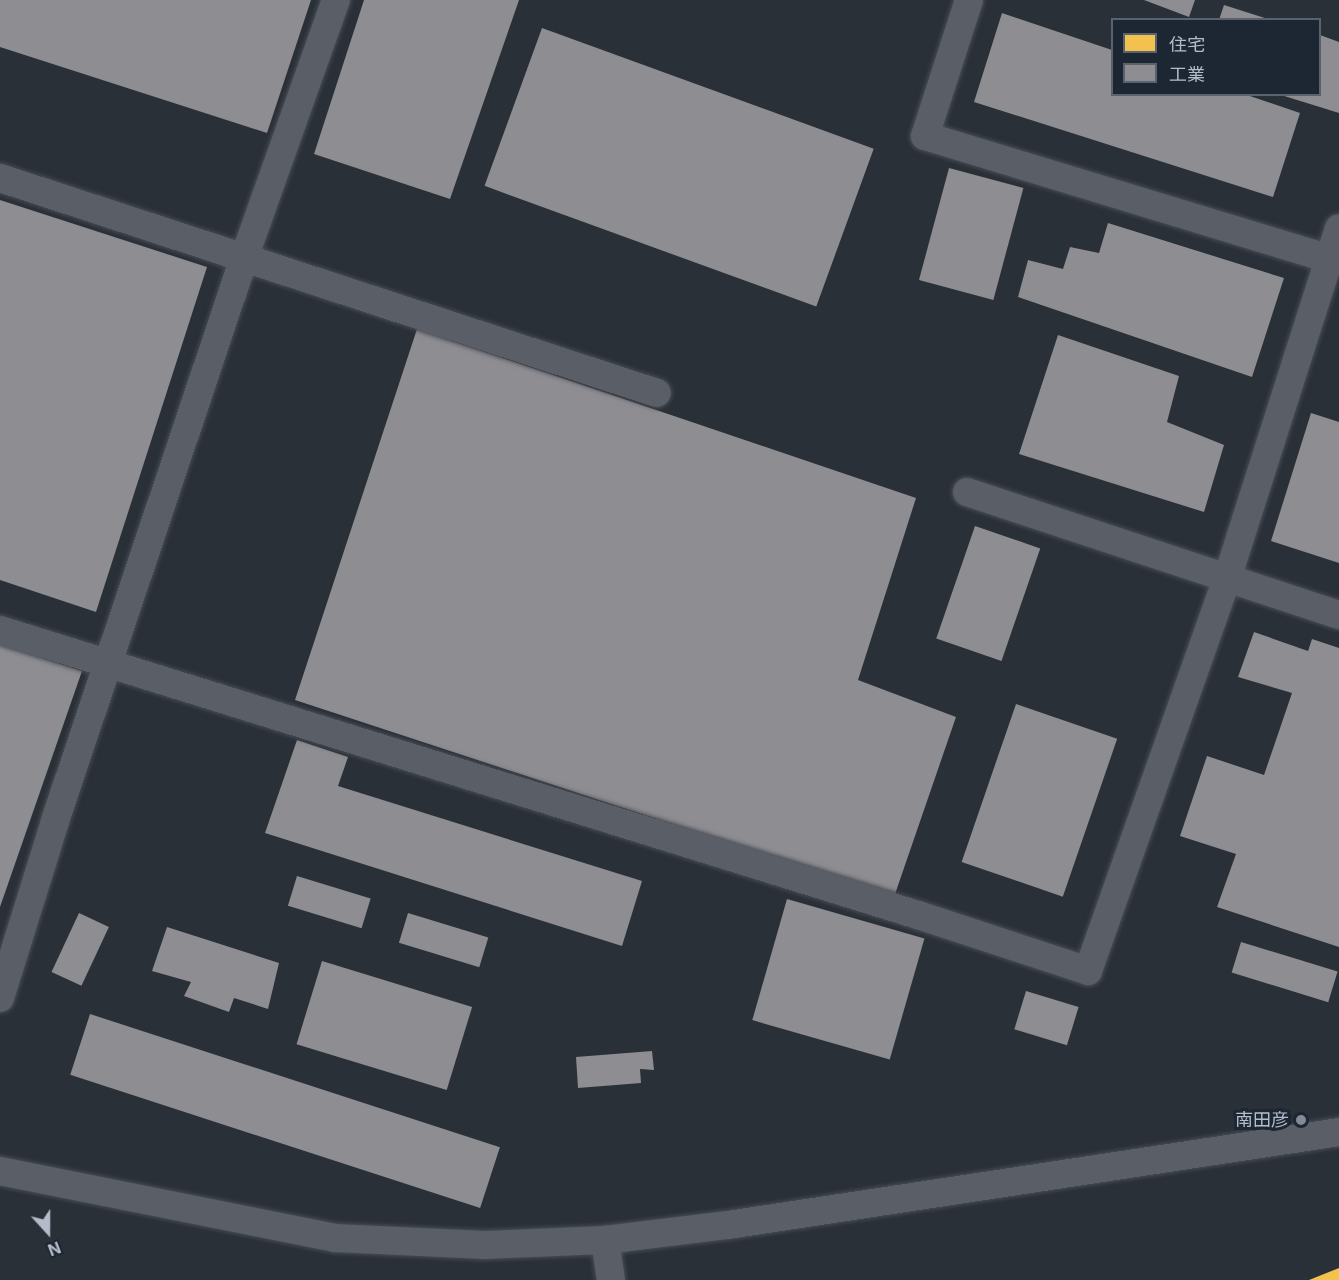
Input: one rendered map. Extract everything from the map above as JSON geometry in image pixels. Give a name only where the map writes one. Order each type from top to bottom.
[{"type":"street","points":[[0,998],[244,258],[336,0]]},
{"type":"street","points":[[969,0],[925,136],[1329,259]]},
{"type":"street","points":[[0,178],[657,393]]},
{"type":"street","points":[[0,630],[918,915],[1088,971],[1227,579],[1339,228]]},
{"type":"street","points":[[967,492],[1339,615]]},
{"type":"street","points":[[0,1172],[334,1238],[485,1245],[605,1240],[955,1193],[1339,1132]]},
{"type":"street","points":[[605,1240],[611,1280]]},
{"type":"building: 住宅","points":[[1339,1268],[1339,1280],[1309,1280]]},
{"type":"building: 工業","points":[[0,0],[311,0],[267,133],[0,47]]},
{"type":"building: 工業","points":[[364,0],[519,0],[450,199],[314,154]]},
{"type":"building: 工業","points":[[1144,0],[1195,0],[1189,17]]},
{"type":"building: 工業","points":[[1224,5],[1265,18],[1220,18]]},
{"type":"building: 工業","points":[[1002,13],[1111,50],[1111,96],[1250,96],[1300,113],[1273,197],[974,102]]},
{"type":"building: 工業","points":[[542,28],[874,149],[816,307],[485,186]]},
{"type":"building: 工業","points":[[1321,35],[1339,42],[1339,113],[1284,96],[1321,96]]},
{"type":"building: 工業","points":[[949,168],[1023,188],[993,300],[919,280]]},
{"type":"building: 工業","points":[[0,200],[207,267],[96,612],[0,580]]},
{"type":"building: 工業","points":[[1108,223],[1284,278],[1252,377],[1018,297],[1028,260],[1063,269],[1070,247],[1099,253]]},
{"type":"building: 工業","points":[[417,329],[916,498],[858,680],[956,717],[894,897],[295,700]]},
{"type":"building: 工業","points":[[1058,335],[1179,376],[1167,422],[1224,445],[1204,512],[1019,454]]},
{"type":"building: 工業","points":[[1311,413],[1339,422],[1339,563],[1271,541]]},
{"type":"building: 工業","points":[[975,526],[1040,548],[1001,661],[936,639]]},
{"type":"building: 工業","points":[[1254,632],[1308,651],[1312,639],[1339,648],[1339,947],[1217,907],[1236,854],[1180,836],[1207,756],[1264,775],[1292,693],[1238,677]]},
{"type":"building: 工業","points":[[0,644],[82,671],[0,907]]},
{"type":"building: 工業","points":[[1016,704],[1117,739],[1063,897],[962,862]]},
{"type":"building: 工業","points":[[297,740],[348,757],[338,786],[642,881],[622,946],[265,833]]},
{"type":"building: 工業","points":[[297,876],[371,899],[362,928],[288,906]]},
{"type":"building: 工業","points":[[787,899],[924,938],[890,1060],[752,1020]]},
{"type":"building: 工業","points":[[79,913],[109,927],[81,986],[52,972]]},
{"type":"building: 工業","points":[[408,913],[488,938],[479,967],[399,943]]},
{"type":"building: 工業","points":[[167,927],[279,963],[268,1009],[234,998],[229,1012],[184,996],[191,982],[152,971]]},
{"type":"building: 工業","points":[[1241,942],[1338,972],[1328,1002],[1232,973]]},
{"type":"building: 工業","points":[[322,961],[472,1007],[447,1090],[297,1044]]},
{"type":"building: 工業","points":[[1026,991],[1079,1007],[1067,1045],[1014,1029]]},
{"type":"building: 工業","points":[[90,1014],[500,1147],[480,1208],[70,1075]]},
{"type":"building: 工業","points":[[652,1051],[654,1070],[640,1069],[641,1083],[578,1088],[576,1057]]},
{"type":"place","name":"南田彦","points":[[1301,1120]]}]
